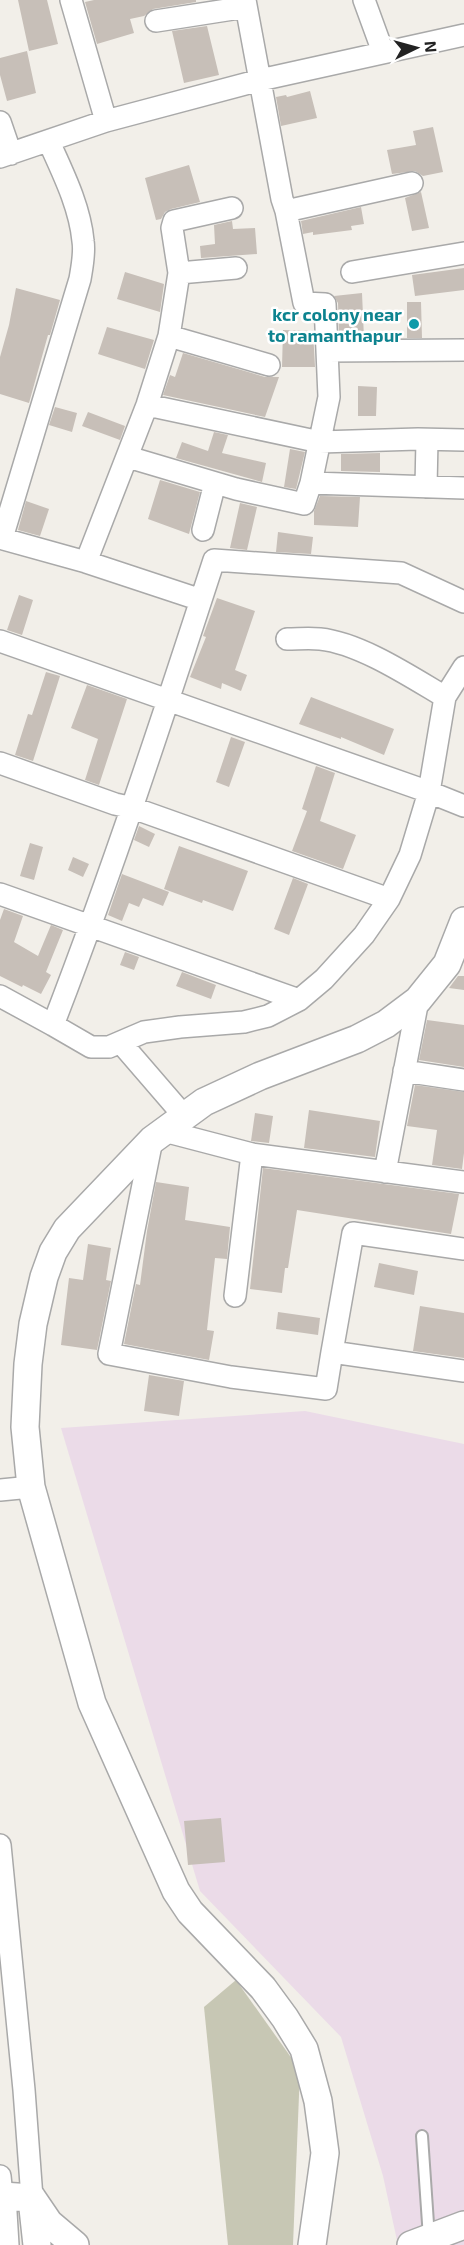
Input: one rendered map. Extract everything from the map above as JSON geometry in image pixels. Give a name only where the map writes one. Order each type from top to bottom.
[{"type":"street","points":[[71,0],[106,121]]},
{"type":"street","points":[[364,0],[383,52]]},
{"type":"street","points":[[128,457],[215,483],[304,504],[311,483],[329,397],[325,304],[304,303],[282,199],[246,3],[156,21]]},
{"type":"street","points":[[0,122],[6,155],[106,121],[260,80],[464,35]]},
{"type":"street","points":[[49,142],[79,217],[84,243],[80,279],[1,538],[86,562],[201,600]]},
{"type":"street","points":[[286,211],[412,183]]},
{"type":"street","points":[[86,562],[128,457],[169,336],[179,273],[172,228],[174,221],[232,208]]},
{"type":"street","points":[[352,272],[464,253]]},
{"type":"street","points":[[179,273],[236,268]]},
{"type":"street","points":[[169,336],[269,365]]},
{"type":"street","points":[[327,351],[464,350]]},
{"type":"street","points":[[147,405],[320,442],[464,440]]},
{"type":"street","points":[[426,440],[426,487]]},
{"type":"street","points":[[203,530],[215,483]]},
{"type":"street","points":[[311,483],[464,488]]},
{"type":"street","points":[[53,1025],[133,808],[214,560],[401,573],[464,602]]},
{"type":"street","points":[[287,639],[321,639],[351,648],[391,666],[446,697]]},
{"type":"street","points":[[0,641],[464,806]]},
{"type":"street","points":[[0,996],[92,1047],[125,1048],[144,1032],[244,1022],[268,1016],[299,1000],[324,979],[364,935],[389,899],[435,794],[446,697],[464,667]]},
{"type":"street","points":[[0,764],[115,804],[133,808],[389,899]]},
{"type":"street","points":[[0,894],[299,1000]]},
{"type":"street","points":[[312,2245],[325,2153],[318,2101],[303,2049],[285,2018],[263,1988],[190,1912],[165,1868],[92,1703],[14,1489],[25,1427],[28,1364],[33,1324],[44,1277],[52,1251],[67,1229],[167,1129],[204,1102],[260,1076],[357,1038],[386,1024],[418,1000],[456,966],[464,921]]},
{"type":"street","points":[[385,1172],[418,1000]]},
{"type":"street","points":[[125,1048],[151,1078],[167,1129],[109,1354],[231,1377],[326,1389],[353,1233],[464,1249]]},
{"type":"street","points":[[404,1071],[464,1080]]},
{"type":"street","points":[[167,1129],[252,1154],[464,1182]]},
{"type":"street","points":[[235,1296],[252,1154]]},
{"type":"street","points":[[332,1352],[464,1371]]},
{"type":"street","points":[[0,1855],[24,2090],[34,2221]]},
{"type":"street","points":[[2,2209],[34,2221],[49,2223],[75,2245]]},
{"type":"street","points":[[420,2242],[464,2225]]},
{"type":"lane","points":[[420,2242],[422,2136]]},
{"type":"shaded area","points":[[305,1411],[464,1444],[464,2245],[398,2245],[383,2176],[341,2037],[200,1891],[61,1428]]},
{"type":"shaded area","points":[[236,1980],[300,2070],[293,2245],[228,2245],[204,2007]]},
{"type":"building","points":[[18,0],[47,0],[58,44],[29,51]]},
{"type":"building","points":[[94,0],[196,0],[196,2],[153,9],[144,16],[130,19],[134,33],[97,44],[85,2]]},
{"type":"building","points":[[207,26],[219,75],[184,83],[172,31]]},
{"type":"building","points":[[27,51],[36,93],[7,101],[0,75],[0,58]]},
{"type":"building","points":[[310,91],[317,118],[281,126],[276,97],[286,95],[287,97]]},
{"type":"building","points":[[433,127],[443,172],[423,176],[415,171],[392,174],[387,150],[416,145],[413,131]]},
{"type":"building","points":[[189,165],[200,202],[171,209],[165,212],[161,219],[156,220],[145,178]]},
{"type":"building","points":[[421,192],[429,228],[412,231],[405,198]]},
{"type":"building","points":[[361,207],[364,224],[351,226],[352,230],[313,235],[313,232],[303,234],[301,221]]},
{"type":"building","points":[[232,221],[233,229],[255,228],[257,254],[201,258],[200,246],[215,244],[214,225]]},
{"type":"building","points":[[464,268],[464,290],[415,296],[412,275]]},
{"type":"building","points":[[125,272],[164,284],[160,312],[117,299]]},
{"type":"building","points":[[16,288],[60,300],[29,403],[0,394],[0,357]]},
{"type":"building","points":[[362,293],[364,338],[339,338],[338,303],[334,296]]},
{"type":"building","name":"kcr colony near to ramanthapur","points":[[407,302],[421,302],[422,338],[407,338]]},
{"type":"building","points":[[107,327],[154,340],[145,369],[98,354]]},
{"type":"building","points":[[283,330],[313,331],[315,367],[282,367]]},
{"type":"building","points":[[183,353],[265,377],[279,377],[265,417],[163,395],[170,375],[175,377]]},
{"type":"building","points":[[358,386],[377,387],[376,416],[358,416]]},
{"type":"building","points":[[55,407],[77,413],[72,432],[49,425]]},
{"type":"building","points":[[88,412],[125,426],[120,440],[82,426]]},
{"type":"building","points":[[214,432],[228,435],[222,453],[266,463],[262,482],[176,458],[182,442],[208,451]]},
{"type":"building","points":[[290,449],[305,452],[296,489],[284,487]]},
{"type":"building","points":[[380,453],[380,472],[341,471],[341,454]]},
{"type":"building","points":[[160,480],[200,492],[189,534],[148,519]]},
{"type":"building","points":[[320,496],[360,497],[358,527],[314,525],[314,511]]},
{"type":"building","points":[[26,501],[49,509],[40,536],[18,530]]},
{"type":"building","points":[[240,503],[257,507],[247,550],[230,548]]},
{"type":"building","points":[[278,532],[313,537],[311,554],[276,552]]},
{"type":"building","points":[[19,595],[33,600],[22,635],[7,630]]},
{"type":"building","points":[[217,598],[255,611],[235,670],[247,675],[241,691],[222,683],[221,689],[190,677],[206,637],[203,636]]},
{"type":"building","points":[[46,672],[60,676],[33,761],[15,755],[28,714],[32,715]]},
{"type":"building","points":[[87,685],[127,699],[99,785],[85,780],[98,739],[71,728]]},
{"type":"building","points":[[311,697],[394,729],[384,755],[341,737],[341,739],[299,724]]},
{"type":"building","points":[[231,737],[245,742],[229,787],[216,782]]},
{"type":"building","points":[[316,766],[335,773],[320,821],[356,835],[343,869],[292,851],[307,811],[302,809]]},
{"type":"building","points":[[139,826],[155,834],[149,847],[134,840]]},
{"type":"building","points":[[30,843],[43,847],[34,880],[20,876]]},
{"type":"building","points":[[179,846],[248,871],[233,911],[164,889]]},
{"type":"building","points":[[73,857],[89,864],[83,877],[68,870]]},
{"type":"building","points":[[122,874],[169,892],[163,906],[143,898],[139,907],[129,903],[122,921],[108,915]]},
{"type":"building","points":[[293,878],[308,884],[289,935],[274,929]]},
{"type":"building","points":[[4,909],[23,916],[14,942],[38,956],[51,925],[63,930],[46,972],[51,975],[41,994],[0,976],[0,920]]},
{"type":"building","points":[[125,952],[139,957],[134,970],[120,965]]},
{"type":"building","points":[[182,972],[216,985],[211,999],[176,986]]},
{"type":"building","points":[[458,976],[464,976],[464,990],[449,988]]},
{"type":"building","points":[[427,1020],[464,1025],[464,1067],[419,1060]]},
{"type":"building","points":[[415,1085],[464,1092],[462,1169],[432,1165],[437,1130],[407,1126]]},
{"type":"building","points":[[309,1110],[380,1121],[375,1157],[304,1148]]},
{"type":"building","points":[[255,1113],[273,1116],[269,1143],[251,1141]]},
{"type":"building","points":[[263,1168],[459,1194],[451,1234],[297,1210],[282,1293],[250,1289]]},
{"type":"building","points":[[156,1182],[189,1187],[185,1220],[230,1227],[227,1259],[215,1258],[207,1330],[214,1331],[209,1360],[124,1344],[136,1284],[140,1285]]},
{"type":"building","points":[[88,1244],[111,1248],[106,1280],[111,1281],[97,1350],[61,1345],[69,1278],[83,1280]]},
{"type":"building","points":[[379,1263],[418,1271],[414,1295],[374,1287]]},
{"type":"building","points":[[420,1306],[464,1313],[464,1358],[413,1351]]},
{"type":"building","points":[[278,1312],[320,1318],[318,1335],[276,1329]]},
{"type":"building","points":[[149,1375],[184,1381],[179,1416],[144,1411]]},
{"type":"building","points":[[221,1818],[225,1862],[188,1865],[184,1821]]},
{"type":"place","name":"kcr colony near to ramanthapur","points":[[414,324]]}]
